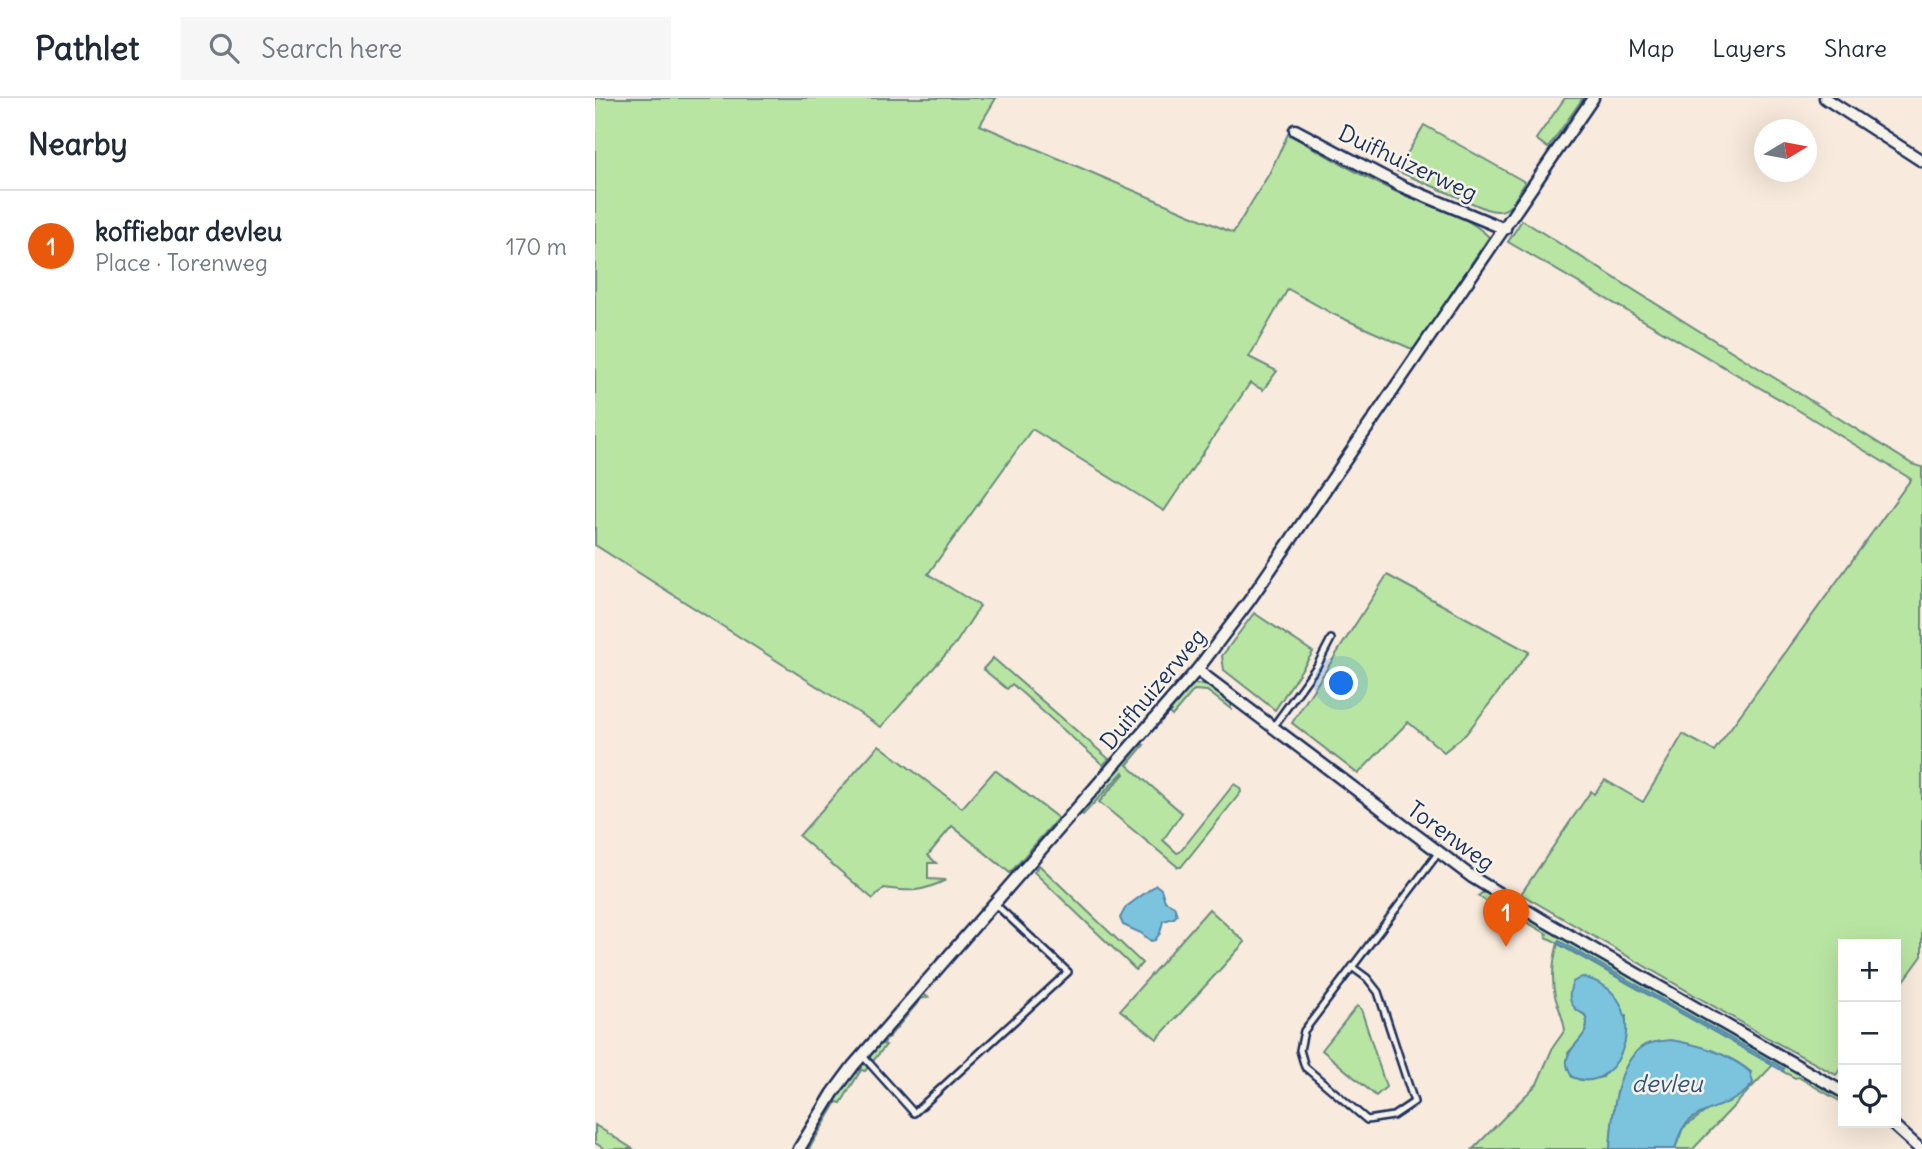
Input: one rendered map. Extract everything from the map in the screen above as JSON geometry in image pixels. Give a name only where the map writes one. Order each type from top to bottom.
[{"type":"street","name":"Duifhuizerweg","points":[[799,1149],[833,1093],[862,1055],[1197,670],[1249,601],[1593,98]]},
{"type":"street","points":[[1825,98],[1922,161]]},
{"type":"street","name":"Duifhuizerweg","points":[[1295,130],[1401,186],[1505,229]]},
{"type":"street","name":"Torenweg","points":[[1197,670],[1472,877],[1838,1089]]},
{"type":"street","points":[[1897,1128],[1920,1149]]},
{"type":"lane","points":[[1273,727],[1317,666],[1331,639]]},
{"type":"lane","points":[[1352,967],[1367,978],[1378,992],[1414,1102],[1393,1116],[1367,1120],[1305,1067],[1300,1050],[1304,1031],[1352,967],[1439,852]]},
{"type":"lane","points":[[862,1055],[914,1113],[1068,972],[994,903]]},
{"type":"green space","points":[[595,98],[996,98],[980,125],[1233,233],[1269,174],[1288,134],[1379,184],[1468,221],[1489,237],[1414,350],[1333,314],[1288,289],[1249,357],[1277,371],[1263,390],[1250,383],[1164,511],[1032,429],[928,574],[980,606],[956,643],[881,727],[595,545]]},
{"type":"green space","points":[[1565,98],[1583,98],[1548,148],[1536,139]]},
{"type":"green space","points":[[1424,125],[1525,182],[1510,206],[1501,211],[1486,209],[1397,171]]},
{"type":"green space","points":[[1522,220],[1912,464],[1922,467],[1922,956],[1901,985],[1901,939],[1838,939],[1836,1075],[1521,894],[1591,791],[1594,794],[1605,780],[1643,802],[1683,734],[1714,751],[1911,479],[1798,410],[1508,242]]},
{"type":"green space","points":[[1387,575],[1529,652],[1466,734],[1444,752],[1408,722],[1358,774],[1292,723]]},
{"type":"green space","points":[[1254,613],[1313,652],[1275,710],[1224,670],[1222,656]]},
{"type":"green space","points":[[993,658],[1109,759],[1103,765],[1012,684],[1007,689],[983,669]]},
{"type":"green space","points":[[1195,684],[1210,687],[1231,700],[1231,709],[1207,691],[1194,690],[1172,716],[1168,712]]},
{"type":"green space","points":[[1139,744],[1144,745],[1127,765],[1182,813],[1163,840],[1177,853],[1234,784],[1240,788],[1241,792],[1181,867],[1099,802],[1123,772],[1083,815],[1079,812]]},
{"type":"green space","points":[[879,745],[962,808],[995,770],[1058,818],[1010,873],[952,826],[928,855],[936,863],[928,863],[928,879],[946,880],[916,890],[884,888],[873,899],[799,836]]},
{"type":"green space","points":[[1039,865],[1142,963],[1136,970],[1034,872]]},
{"type":"green space","points":[[1490,893],[1838,1093],[1838,1100],[1782,1071],[1783,1069],[1559,941],[1558,944],[1773,1065],[1693,1149],[1675,1149],[1683,1128],[1751,1072],[1721,1055],[1671,1043],[1655,1042],[1642,1047],[1632,1056],[1625,1070],[1615,1104],[1610,1149],[1473,1149],[1537,1084],[1553,1047],[1565,1030],[1553,983],[1558,943],[1491,901],[1489,903],[1478,896]],"holes":[[[1574,1008],[1626,1015],[1625,1041],[1603,1077],[1588,1080],[1568,1053],[1583,1036],[1587,1026],[1585,1015]]]},
{"type":"green space","points":[[1209,909],[1245,942],[1157,1039],[1120,1010]]},
{"type":"green space","points":[[921,993],[928,997],[921,999],[883,1044],[886,1045],[865,1071],[861,1070],[841,1103],[837,1102],[809,1149],[805,1149],[852,1074]]},
{"type":"green space","points":[[1357,1006],[1361,1009],[1386,1087],[1376,1096],[1322,1050]]},
{"type":"green space","points":[[595,1125],[633,1149],[605,1149],[595,1143]]},
{"type":"water","points":[[1156,885],[1161,889],[1165,901],[1174,906],[1177,915],[1163,921],[1160,933],[1151,941],[1123,925],[1120,918],[1126,907]]},
{"type":"water","points":[[1559,941],[1784,1069],[1783,1071],[1558,943]]},
{"type":"water","points":[[1582,977],[1606,987],[1620,1003],[1626,1022],[1625,1042],[1617,1060],[1605,1073],[1590,1080],[1572,1077],[1567,1067],[1570,1051],[1585,1032],[1587,1024],[1585,1015],[1576,1009],[1570,997],[1573,982]]},
{"type":"water","name":"devleu","points":[[1671,1040],[1703,1047],[1723,1055],[1750,1072],[1753,1083],[1737,1098],[1690,1121],[1682,1130],[1675,1149],[1610,1149],[1617,1093],[1627,1065],[1634,1054],[1644,1046]]},
{"type":"place","name":"koffiebar devleu","points":[[1506,947]]}]
